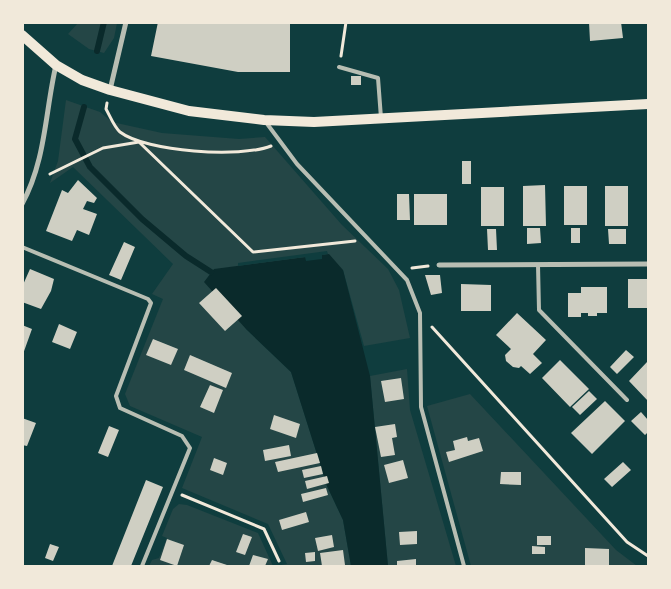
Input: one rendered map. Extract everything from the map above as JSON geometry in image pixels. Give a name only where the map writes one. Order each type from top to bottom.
[{"type":"main road","points":[[22,36],[56,65],[82,80],[110,90],[189,111],[264,120],[314,122],[648,104]]},
{"type":"street","points":[[110,90],[126,22]]},
{"type":"street","points":[[22,204],[36,174],[56,65]]},
{"type":"street","points":[[439,265],[648,264]]},
{"type":"lane","points":[[340,66],[378,78],[380,118]]},
{"type":"lane","points":[[264,120],[297,164],[407,280],[420,313],[421,407],[464,566]]},
{"type":"lane","points":[[22,248],[148,299],[151,303],[116,396],[120,408],[182,436],[190,448],[142,566]]},
{"type":"lane","points":[[538,265],[539,310],[627,400]]},
{"type":"path","points":[[340,66],[346,22]]},
{"type":"path","points":[[110,90],[106,109],[119,131],[139,142],[253,252],[370,239]]},
{"type":"path","points":[[50,174],[103,148],[139,142],[219,153],[265,149],[282,142]]},
{"type":"path","points":[[420,313],[627,542],[648,556]]},
{"type":"path","points":[[172,491],[264,529],[279,561]]},
{"type":"shaded area","points":[[78,23],[117,23],[114,38],[104,53],[89,49],[68,34]]},
{"type":"shaded area","points":[[66,100],[100,112],[112,122],[162,133],[239,139],[265,137],[342,225],[388,269],[399,290],[410,338],[364,346],[343,270],[246,329],[291,372],[327,486],[343,520],[351,566],[274,566],[287,564],[268,524],[182,488],[202,437],[130,406],[125,394],[163,299],[152,294],[173,264],[73,167],[50,183],[58,161]]},
{"type":"shaded area","points":[[329,254],[343,270],[370,376],[388,566],[351,566],[343,520],[327,486],[291,372],[246,329],[204,282],[214,269]]},
{"type":"shaded area","points":[[407,369],[410,410],[456,566],[388,566],[370,376]]},
{"type":"shaded area","points":[[470,394],[616,550],[637,566],[471,566],[427,406]]},
{"type":"shaded area","points":[[179,504],[187,505],[258,533],[273,566],[149,566],[152,560],[159,558],[167,538],[162,536],[173,509]]},
{"type":"pier","points":[[327,251],[328,254],[322,255],[322,259],[306,261],[305,257],[238,266],[238,263]]},
{"type":"building","points":[[158,22],[290,22],[290,72],[238,72],[151,56]]},
{"type":"building","points":[[589,22],[621,22],[623,38],[590,41]]},
{"type":"building","points":[[351,76],[361,76],[361,85],[351,85]]},
{"type":"building","points":[[462,161],[471,161],[471,184],[462,184]]},
{"type":"building","points":[[78,180],[97,198],[94,203],[87,201],[83,209],[97,214],[89,235],[77,230],[72,241],[46,231],[62,190],[68,193]]},
{"type":"building","points":[[545,185],[546,226],[523,226],[523,186]]},
{"type":"building","points":[[564,186],[587,186],[587,225],[564,225]]},
{"type":"building","points":[[605,186],[628,186],[628,226],[605,226]]},
{"type":"building","points":[[481,187],[504,187],[504,226],[481,226]]},
{"type":"building","points":[[397,194],[409,194],[410,220],[397,220]]},
{"type":"building","points":[[414,194],[447,194],[447,225],[414,225]]},
{"type":"building","points":[[527,228],[540,228],[541,243],[527,244]]},
{"type":"building","points":[[571,228],[580,228],[580,243],[571,243]]},
{"type":"building","points":[[487,229],[496,229],[497,250],[488,250]]},
{"type":"building","points":[[608,229],[626,229],[626,244],[609,244]]},
{"type":"building","points":[[124,242],[135,247],[121,280],[109,275]]},
{"type":"building","points":[[30,269],[54,279],[51,291],[41,309],[22,302],[22,287]]},
{"type":"building","points":[[425,275],[440,275],[442,293],[431,295]]},
{"type":"building","points":[[628,279],[648,279],[648,308],[628,308]]},
{"type":"building","points":[[461,284],[491,285],[491,311],[461,311]]},
{"type":"building","points":[[581,287],[607,287],[607,313],[597,313],[597,316],[588,316],[588,313],[581,313],[581,317],[568,317],[568,293],[581,293]]},
{"type":"building","points":[[216,288],[242,316],[225,331],[199,303]]},
{"type":"building","points":[[517,313],[546,340],[533,354],[542,363],[530,374],[521,366],[519,368],[513,367],[506,361],[505,355],[511,349],[496,335]]},
{"type":"building","points":[[59,324],[77,332],[70,349],[52,342]]},
{"type":"building","points":[[22,325],[32,329],[23,354],[22,354]]},
{"type":"building","points":[[153,339],[178,349],[171,365],[146,355]]},
{"type":"building","points":[[626,350],[634,357],[617,374],[610,367]]},
{"type":"building","points":[[190,355],[232,373],[226,388],[184,370]]},
{"type":"building","points":[[560,360],[589,389],[570,407],[542,378]]},
{"type":"building","points":[[647,362],[648,364],[648,401],[629,381]]},
{"type":"building","points":[[401,378],[404,399],[385,402],[381,381]]},
{"type":"building","points":[[210,385],[223,390],[214,413],[200,407]]},
{"type":"building","points":[[589,391],[597,399],[580,415],[572,407]]},
{"type":"building","points":[[605,401],[625,421],[592,454],[571,433]]},
{"type":"building","points":[[641,412],[648,420],[648,432],[645,435],[631,421]]},
{"type":"building","points":[[274,415],[300,424],[296,438],[270,429]]},
{"type":"building","points":[[22,418],[36,423],[27,446],[22,445]]},
{"type":"building","points":[[395,424],[397,437],[392,438],[395,455],[381,457],[375,427]]},
{"type":"building","points":[[109,426],[119,430],[108,457],[98,453]]},
{"type":"building","points":[[467,437],[468,441],[479,438],[483,451],[449,462],[446,452],[455,450],[453,441]]},
{"type":"building","points":[[289,445],[291,456],[265,461],[263,450]]},
{"type":"building","points":[[317,453],[320,463],[278,472],[275,462]]},
{"type":"building","points":[[214,458],[227,463],[223,475],[210,470]]},
{"type":"building","points":[[403,460],[408,478],[389,483],[384,465]]},
{"type":"building","points":[[623,462],[631,470],[612,487],[604,479]]},
{"type":"building","points":[[321,466],[323,474],[304,478],[302,470]]},
{"type":"building","points":[[501,472],[521,472],[521,485],[500,484]]},
{"type":"building","points":[[327,476],[329,483],[307,489],[305,481]]},
{"type":"building","points":[[146,480],[163,487],[131,566],[112,566]]},
{"type":"building","points":[[326,488],[328,495],[303,502],[301,494]]},
{"type":"building","points":[[306,512],[309,522],[282,530],[279,520]]},
{"type":"building","points":[[417,531],[417,544],[400,545],[399,532]]},
{"type":"building","points":[[243,534],[252,537],[245,555],[236,552]]},
{"type":"building","points":[[332,535],[334,547],[318,551],[315,538]]},
{"type":"building","points":[[537,536],[551,536],[551,545],[537,545]]},
{"type":"building","points":[[167,539],[184,545],[177,566],[160,560]]},
{"type":"building","points":[[50,544],[59,547],[53,561],[45,558]]},
{"type":"building","points":[[532,546],[545,547],[545,554],[532,554]]},
{"type":"building","points":[[585,548],[609,549],[609,566],[585,566]]},
{"type":"building","points":[[343,550],[345,565],[322,566],[320,553]]},
{"type":"building","points":[[315,552],[315,561],[306,562],[305,553]]},
{"type":"building","points":[[253,555],[268,559],[265,566],[249,566]]},
{"type":"building","points":[[416,559],[416,566],[397,566],[397,561]]},
{"type":"building","points":[[212,560],[230,566],[209,566]]},
{"type":"waterway","points":[[97,51],[104,22]]},
{"type":"waterway","points":[[84,107],[75,139],[90,167],[142,219],[186,256],[211,272]]}]
